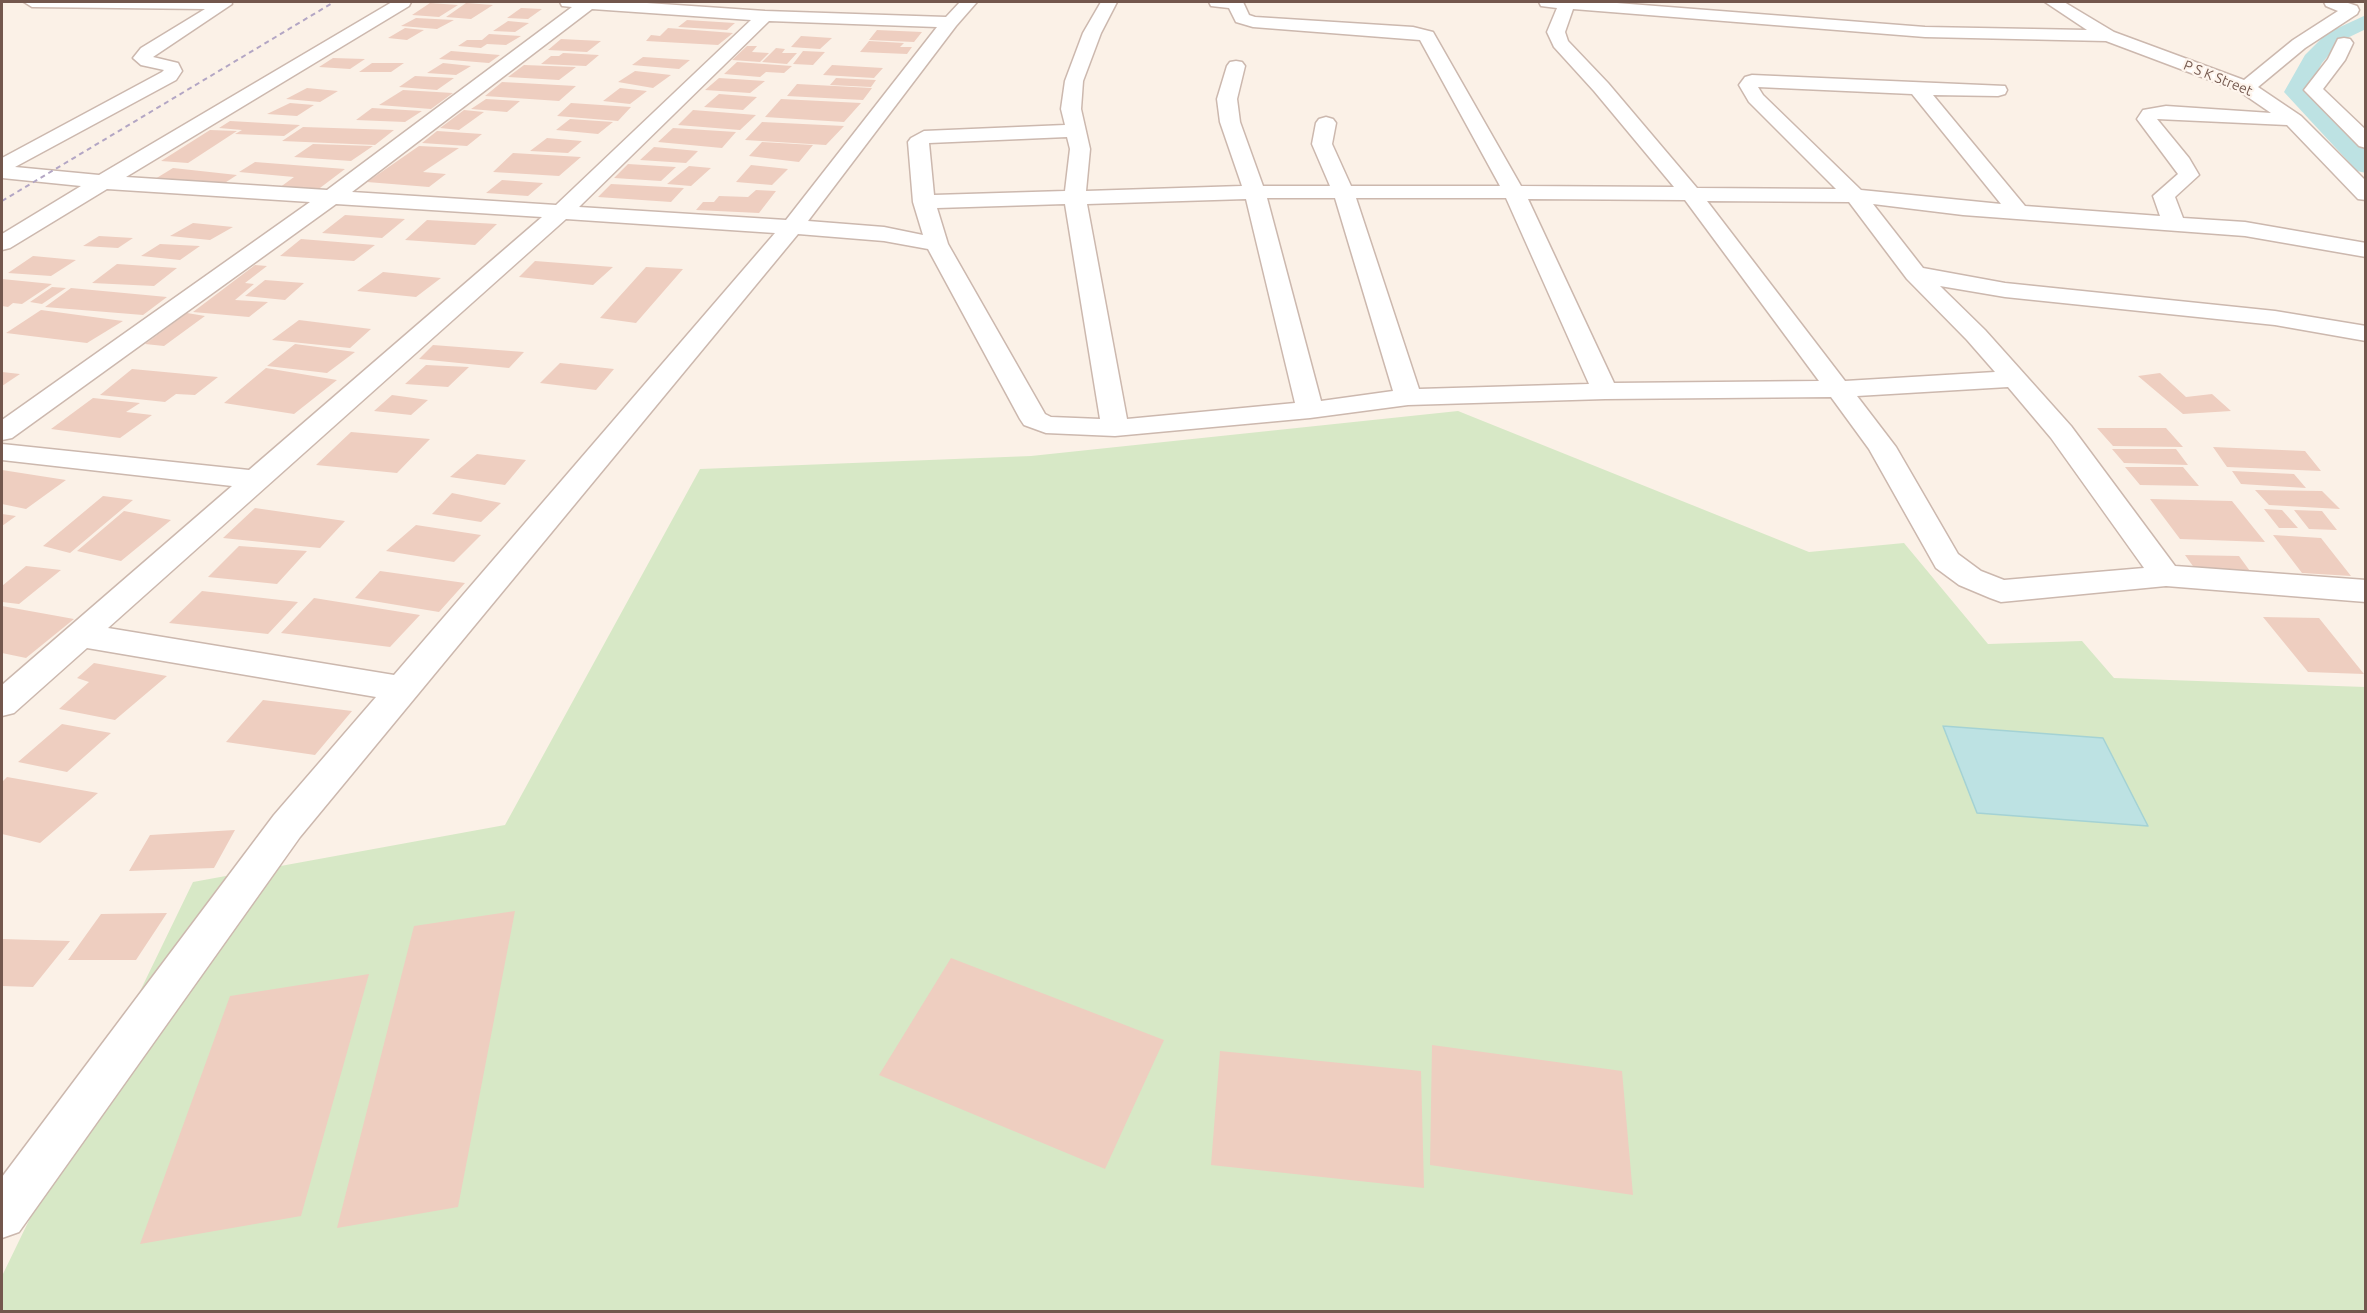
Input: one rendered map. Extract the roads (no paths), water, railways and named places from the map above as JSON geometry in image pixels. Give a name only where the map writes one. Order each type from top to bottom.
[{"type":"street","points":[[32,2],[226,3]]},
{"type":"street","points":[[2,243],[403,2]]},
{"type":"street","points":[[560,2],[590,2],[765,16],[950,22]]},
{"type":"street","points":[[2,432],[333,196],[590,2]]},
{"type":"street","points":[[2,1215],[287,826],[792,227],[950,22],[969,2]]},
{"type":"street","points":[[1109,2],[1092,33],[1074,81],[1071,109],[1080,149],[1075,198],[1115,428]]},
{"type":"street","points":[[1230,2],[1242,18],[1253,22],[1413,32],[1427,36],[1514,192],[1605,391]]},
{"type":"street","points":[[2108,36],[1925,32],[1557,2],[1556,32],[1560,44],[1601,87],[1692,195],[1882,447],[1947,561],[1970,578],[2001,591],[2166,576],[2366,591]]},
{"type":"street","points":[[2053,2],[2108,36]]},
{"type":"street","points":[[2246,87],[2299,44],[2351,10],[2332,2]]},
{"type":"street","points":[[2,166],[169,76],[173,71],[172,67],[142,58],[147,52],[226,3]]},
{"type":"street","points":[[2,704],[561,212],[765,16]]},
{"type":"street","name":"P S K Street","points":[[2108,36],[2246,87],[2294,120],[2366,194]]},
{"type":"street","points":[[2344,43],[2336,60],[2313,90],[2366,142]]},
{"type":"street","points":[[1236,66],[1227,99],[1230,122],[1255,192],[1310,410]]},
{"type":"street","points":[[1998,90],[1918,89],[1782,81],[1752,81],[1748,85],[1756,98],[1855,196],[1915,274],[1976,335],[2061,432],[2166,576]]},
{"type":"street","points":[[1918,89],[2017,210]]},
{"type":"street","points":[[2174,224],[2164,196],[2189,175],[2182,162],[2147,119],[2150,114],[2166,112],[2294,120]]},
{"type":"street","points":[[1326,123],[1322,144],[1344,193],[1408,397]]},
{"type":"street","points":[[1076,131],[924,137],[918,142],[924,202],[937,244],[1034,419],[1046,425],[1115,428],[1310,410],[1408,397],[1605,391],[1838,389],[2015,379]]},
{"type":"street","points":[[2,172],[101,182],[884,234],[937,244]]},
{"type":"street","points":[[924,202],[1255,192],[1855,196],[1963,208],[2017,210],[2245,229],[2366,250]]},
{"type":"street","points":[[1915,274],[2005,290],[2275,318],[2366,333]]},
{"type":"street","points":[[2,452],[257,480]]},
{"type":"street","points":[[80,635],[403,689]]},
{"type":"water","points":[[1943,726],[2103,738],[2148,826],[1977,813]]},
{"type":"waterway","points":[[2366,21],[2334,37],[2313,60],[2295,92],[2366,166]]},
{"type":"railway","points":[[2,201],[334,2]]}]
